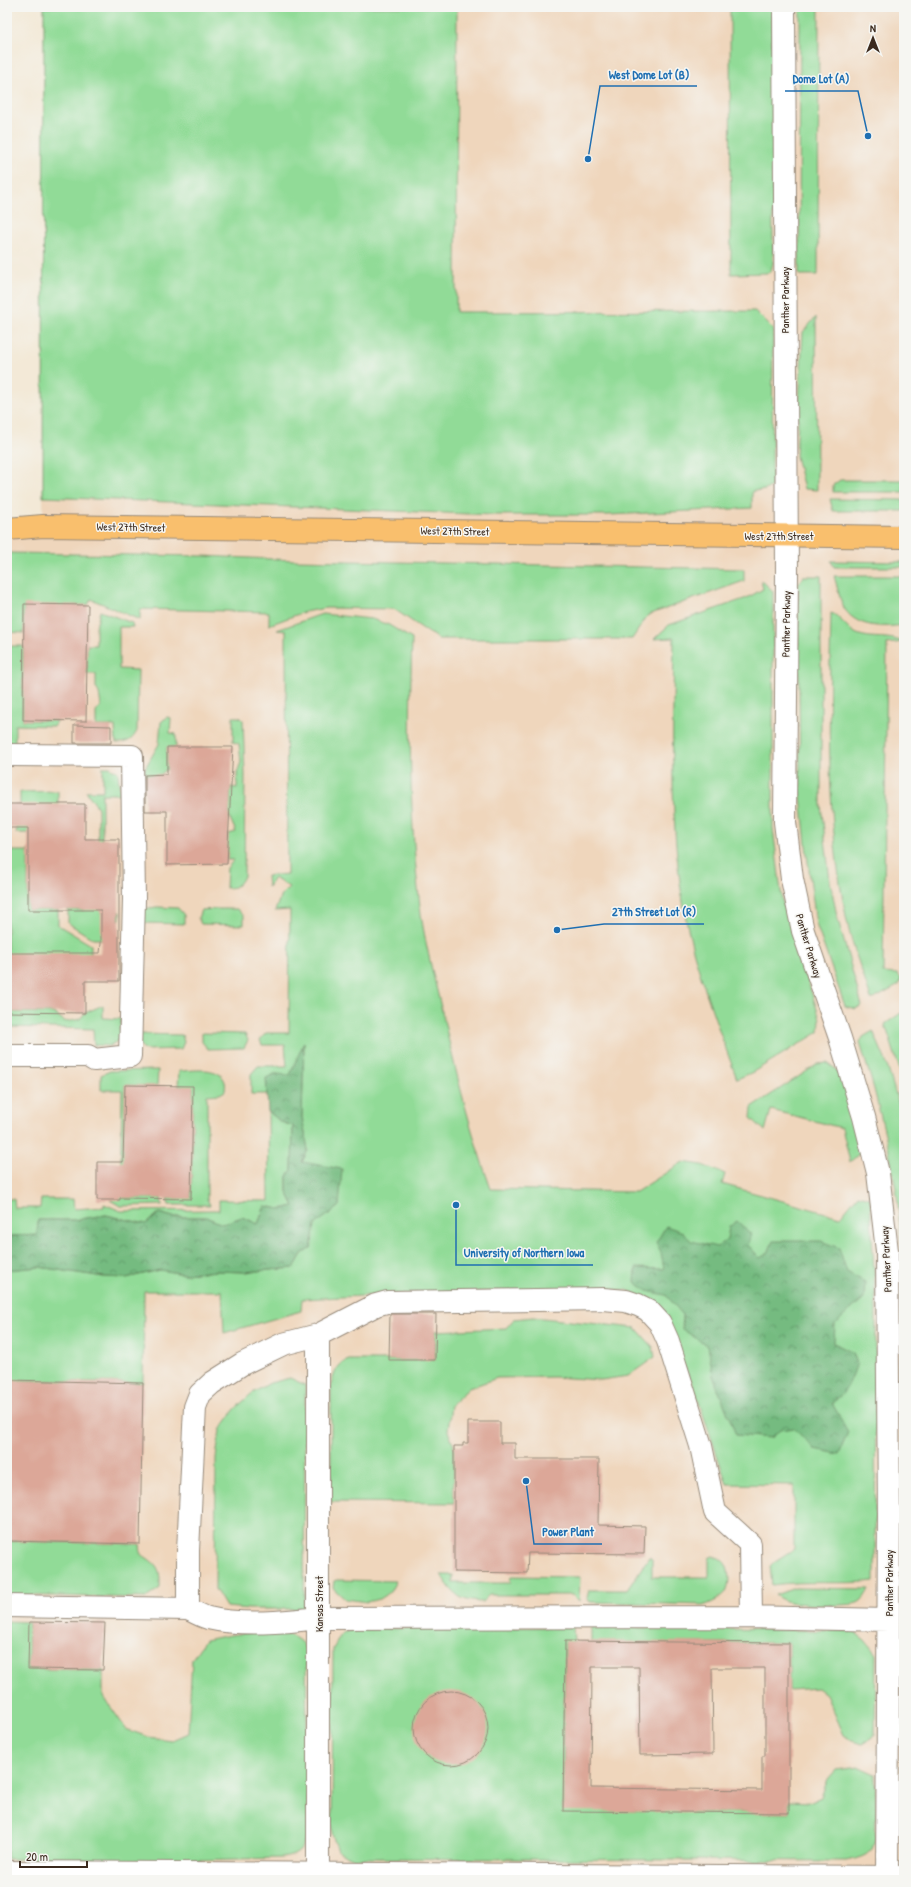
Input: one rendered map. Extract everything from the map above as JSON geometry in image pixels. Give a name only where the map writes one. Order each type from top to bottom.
[{"type":"main road","name":"West 27th Street","points":[[7,529],[43,526],[904,537]]},
{"type":"street","name":"Panther Parkway","points":[[784,7],[786,536],[784,822],[792,879],[803,931],[840,1038],[864,1117],[880,1182],[887,1251],[896,1516],[888,1620],[895,1876]]},
{"type":"street","points":[[7,755],[132,756],[134,891],[130,1056],[94,1060],[88,1056],[7,1056]]},
{"type":"street","points":[[188,1609],[188,1551],[195,1407],[200,1394],[212,1382],[242,1364],[282,1344],[318,1334],[376,1305],[387,1302],[603,1299],[626,1301],[648,1310],[660,1323],[668,1341],[702,1446],[715,1512],[750,1544],[752,1618]]},
{"type":"street","name":"Kansas Street","points":[[318,1334],[318,1873]]},
{"type":"street","points":[[7,1606],[188,1609],[206,1618],[227,1621],[286,1622],[319,1618],[752,1618],[888,1620]]},
{"type":"street","points":[[7,1872],[257,1875],[318,1873],[895,1876]]},
{"type":"shaded area","points":[[44,7],[904,7],[904,1880],[7,1880],[7,529],[43,525]]},
{"type":"green space","points":[[44,7],[457,7],[456,312],[755,311],[773,329],[772,486],[765,490],[752,491],[752,508],[609,515],[494,515],[43,497]]},
{"type":"green space","points":[[730,7],[772,7],[773,263],[771,271],[767,273],[731,274]]},
{"type":"green space","points":[[800,7],[819,7],[818,275],[799,275]]},
{"type":"green space","points":[[816,317],[817,490],[804,489],[796,456],[803,332]]},
{"type":"green space","points":[[840,480],[904,480],[904,492],[833,492],[833,485]]},
{"type":"green space","points":[[830,499],[904,500],[904,511],[833,511]]},
{"type":"green space","points":[[8,553],[203,556],[295,560],[744,569],[744,581],[648,615],[632,639],[438,639],[394,609],[326,608],[304,612],[269,625],[269,612],[140,609],[140,620],[91,599],[88,605],[24,606],[24,633],[7,632]]},
{"type":"green space","points":[[831,561],[904,562],[904,567],[834,567]]},
{"type":"green space","points":[[803,576],[821,576],[821,805],[830,881],[837,916],[862,1006],[855,1009],[845,1006],[816,924],[807,854],[800,786],[798,586]]},
{"type":"green space","points":[[834,576],[904,576],[904,625],[878,626],[870,625],[854,619],[843,606]]},
{"type":"green space","points":[[761,580],[773,591],[773,828],[782,900],[820,1019],[819,1032],[753,1072],[737,1079],[702,980],[692,946],[684,908],[678,870],[673,793],[674,638],[654,639],[669,625],[747,598],[763,589]]},
{"type":"green space","points":[[100,611],[132,623],[133,627],[119,627],[119,669],[138,670],[137,731],[129,741],[123,743],[116,743],[115,726],[96,726],[96,712],[101,706],[99,693],[96,688],[96,674],[87,674],[87,645],[96,645],[96,627]]},
{"type":"green space","points":[[831,613],[837,616],[857,634],[903,642],[887,644],[883,973],[897,974],[901,978],[899,985],[874,999],[871,999],[849,931],[840,883],[835,844],[829,729]]},
{"type":"green space","points":[[322,614],[372,619],[389,625],[412,639],[410,708],[412,811],[421,914],[428,954],[459,1084],[491,1189],[636,1192],[683,1162],[702,1165],[725,1174],[722,1184],[840,1217],[858,1195],[870,1198],[876,1308],[875,1581],[772,1585],[770,1566],[794,1549],[794,1485],[727,1484],[693,1385],[652,1302],[627,1290],[592,1289],[421,1293],[302,1299],[301,1311],[224,1333],[222,1291],[144,1291],[143,1383],[7,1380],[7,1270],[39,1267],[104,1277],[126,1278],[160,1270],[184,1274],[217,1271],[244,1272],[294,1268],[302,1254],[311,1248],[314,1225],[339,1206],[302,1162],[308,1150],[302,1117],[304,1044],[290,1076],[275,1074],[267,1078],[268,1094],[251,1094],[251,1074],[258,1066],[287,1066],[285,1045],[262,1045],[260,1040],[266,1033],[289,1033],[290,910],[275,911],[281,895],[289,887],[274,878],[268,887],[267,876],[287,874],[286,631],[277,630]]},
{"type":"green space","points":[[7,646],[23,646],[23,720],[56,721],[55,726],[15,725],[15,743],[7,742]]},
{"type":"green space","points":[[167,717],[171,718],[170,733],[176,734],[176,747],[167,747],[167,769],[160,775],[141,775],[159,744],[161,722]]},
{"type":"green space","points":[[233,717],[240,717],[243,720],[245,775],[244,876],[241,882],[237,885],[226,888],[227,868],[234,860],[227,860],[228,834],[236,832],[229,816],[231,787],[237,788],[237,773],[241,762],[239,744],[233,742]]},
{"type":"green space","points":[[103,767],[110,767],[118,772],[120,794],[102,794],[102,839],[98,842],[98,808],[86,791],[103,791]]},
{"type":"green space","points":[[58,791],[58,804],[28,833],[16,833],[20,812],[20,792]]},
{"type":"green space","points":[[11,851],[28,851],[28,910],[58,910],[58,925],[91,945],[91,976],[7,953],[7,878]]},
{"type":"green space","points":[[84,901],[101,901],[101,913],[120,912],[120,919],[103,939],[93,939],[68,923],[68,910],[84,910]]},
{"type":"green space","points":[[157,907],[178,908],[184,915],[184,924],[141,923],[142,909]]},
{"type":"green space","points":[[237,909],[244,916],[244,925],[201,924],[198,918],[201,910]]},
{"type":"green space","points":[[103,1005],[103,1018],[121,1019],[119,1040],[109,1046],[94,1045],[93,1029],[7,1027],[7,1012],[53,1013],[66,1022],[80,1019],[85,1013]]},
{"type":"green space","points":[[904,1011],[904,1083],[885,1024]]},
{"type":"green space","points":[[873,1031],[885,1059],[904,1121],[904,1306],[903,1261],[897,1195],[888,1146],[874,1089],[860,1043],[863,1037]]},
{"type":"green space","points":[[202,1033],[245,1034],[248,1040],[244,1048],[208,1049],[202,1042]]},
{"type":"green space","points":[[138,1034],[182,1035],[184,1042],[181,1049],[145,1050],[138,1043]]},
{"type":"green space","points":[[304,1042],[302,1117],[308,1150],[302,1162],[342,1169],[339,1206],[315,1225],[311,1248],[302,1254],[294,1268],[244,1272],[217,1271],[184,1274],[160,1270],[126,1278],[104,1277],[39,1267],[7,1270],[7,1236],[37,1235],[38,1220],[74,1220],[106,1215],[146,1224],[159,1213],[173,1217],[206,1217],[222,1224],[242,1217],[258,1224],[265,1206],[280,1209],[294,1206],[287,1192],[287,1176],[292,1170],[293,1126],[281,1122],[268,1111],[266,1078],[275,1074],[290,1075]]},
{"type":"green space","points":[[827,1063],[836,1069],[844,1084],[862,1151],[850,1162],[842,1128],[771,1110],[765,1131],[751,1118],[752,1107],[818,1064]]},
{"type":"green space","points":[[158,1070],[157,1086],[125,1085],[123,1198],[161,1198],[162,1205],[120,1206],[110,1200],[120,1199],[122,1090],[101,1090],[101,1075],[110,1071]]},
{"type":"green space","points":[[179,1071],[212,1071],[218,1073],[225,1083],[225,1091],[220,1094],[207,1095],[207,1199],[210,1205],[169,1205],[167,1199],[191,1198],[193,1087],[178,1086]]},
{"type":"green space","points":[[268,1111],[281,1122],[293,1126],[292,1170],[287,1176],[287,1192],[294,1206],[280,1209],[265,1206],[258,1224],[242,1217],[222,1224],[206,1217],[173,1217],[159,1213],[146,1224],[106,1215],[74,1220],[38,1220],[38,1236],[7,1236],[7,1199],[14,1199],[15,1208],[40,1208],[41,1199],[73,1199],[74,1209],[104,1207],[104,1204],[121,1211],[219,1210],[219,1200],[269,1201]]},
{"type":"green space","points":[[737,1221],[751,1234],[748,1245],[760,1258],[768,1253],[773,1241],[821,1241],[839,1248],[847,1272],[865,1282],[864,1298],[835,1324],[834,1343],[853,1353],[857,1363],[845,1390],[832,1403],[848,1432],[839,1454],[814,1449],[794,1428],[780,1430],[771,1438],[736,1435],[713,1376],[708,1346],[682,1329],[683,1315],[666,1295],[647,1291],[635,1282],[636,1268],[664,1269],[661,1253],[656,1243],[666,1226],[683,1232],[691,1241],[717,1247],[727,1240],[729,1227]]},
{"type":"green space","points":[[533,1317],[636,1328],[653,1347],[655,1357],[628,1376],[601,1380],[554,1377],[497,1378],[469,1388],[451,1405],[448,1431],[454,1446],[454,1503],[331,1502],[331,1385],[339,1366],[345,1361],[349,1360],[435,1360],[436,1331],[506,1328],[514,1319]]},
{"type":"green space","points":[[290,1378],[305,1385],[304,1609],[249,1609],[226,1607],[215,1589],[216,1458],[220,1430],[235,1409],[251,1394],[270,1383]]},
{"type":"green space","points":[[7,1541],[140,1544],[141,1554],[152,1561],[159,1571],[160,1588],[146,1598],[7,1595]]},
{"type":"green space","points":[[713,1556],[721,1559],[725,1563],[729,1581],[725,1593],[706,1605],[590,1602],[587,1598],[589,1590],[627,1590],[649,1557],[652,1559],[652,1577],[709,1577],[709,1558]]},
{"type":"green space","points":[[441,1575],[453,1575],[453,1583],[510,1583],[511,1576],[580,1577],[579,1602],[573,1595],[489,1595],[482,1602],[467,1600],[453,1592]]},
{"type":"green space","points":[[334,1581],[396,1581],[390,1592],[379,1599],[367,1602],[345,1599],[333,1588]]},
{"type":"green space","points":[[795,1588],[869,1589],[861,1601],[842,1605],[800,1604],[783,1600],[775,1595]]},
{"type":"green space","points":[[904,1591],[904,1846],[902,1837],[902,1592]]},
{"type":"green space","points":[[7,1621],[29,1622],[28,1669],[103,1670],[103,1696],[126,1729],[148,1737],[172,1740],[188,1733],[192,1659],[205,1640],[245,1633],[276,1632],[289,1635],[299,1641],[306,1650],[308,1837],[301,1849],[292,1856],[282,1858],[149,1861],[7,1859]]},
{"type":"green space","points":[[573,1627],[574,1642],[565,1642],[563,1810],[789,1813],[789,1801],[810,1802],[821,1797],[828,1779],[836,1770],[860,1767],[875,1774],[876,1826],[871,1851],[863,1857],[846,1861],[352,1858],[338,1851],[332,1834],[333,1649],[342,1633],[356,1629]]},
{"type":"green space","points":[[591,1627],[853,1631],[865,1640],[876,1654],[875,1736],[862,1744],[852,1741],[844,1735],[826,1694],[818,1688],[789,1690],[789,1643],[591,1642]]},
{"type":"building","points":[[24,604],[88,605],[86,721],[23,720]]},
{"type":"building","points":[[74,725],[111,726],[111,743],[74,743]]},
{"type":"building","points":[[167,747],[233,747],[227,864],[167,865],[167,811],[145,811],[145,775],[167,774]]},
{"type":"building","points":[[7,804],[85,804],[85,839],[119,839],[119,981],[85,981],[85,1013],[7,1012],[7,953],[100,953],[101,910],[28,910],[28,828],[7,828]]},
{"type":"building","points":[[125,1085],[193,1086],[191,1199],[120,1198],[120,1200],[97,1200],[97,1162],[123,1162]]},
{"type":"building","points":[[390,1314],[436,1314],[435,1360],[389,1360]]},
{"type":"building","points":[[7,1380],[143,1383],[140,1544],[7,1541]]},
{"type":"building","points":[[468,1422],[500,1422],[500,1443],[515,1443],[515,1459],[599,1459],[598,1525],[645,1526],[644,1554],[528,1553],[527,1573],[454,1572],[454,1446],[463,1446],[463,1443],[468,1443]]},
{"type":"building","points":[[29,1622],[105,1623],[103,1670],[28,1669]]},
{"type":"building","points":[[565,1641],[789,1643],[789,1813],[563,1811]],"holes":[[[592,1667],[639,1667],[640,1755],[713,1754],[712,1668],[765,1668],[765,1756],[762,1756],[762,1790],[591,1788]]]},
{"type":"building","points":[[451,1691],[465,1694],[477,1702],[485,1714],[488,1728],[485,1742],[477,1754],[465,1762],[451,1765],[437,1762],[425,1754],[417,1742],[414,1728],[417,1714],[425,1702],[437,1694]]},
{"type":"place","name":"Dome Lot (A)","points":[[868,136]]},
{"type":"place","name":"West Dome Lot (B)","points":[[588,159]]},
{"type":"place","name":"27th Street Lot (R)","points":[[557,930]]},
{"type":"place","name":"University of Northern Iowa","points":[[456,1205]]},
{"type":"place","name":"Power Plant","points":[[526,1481]]}]
